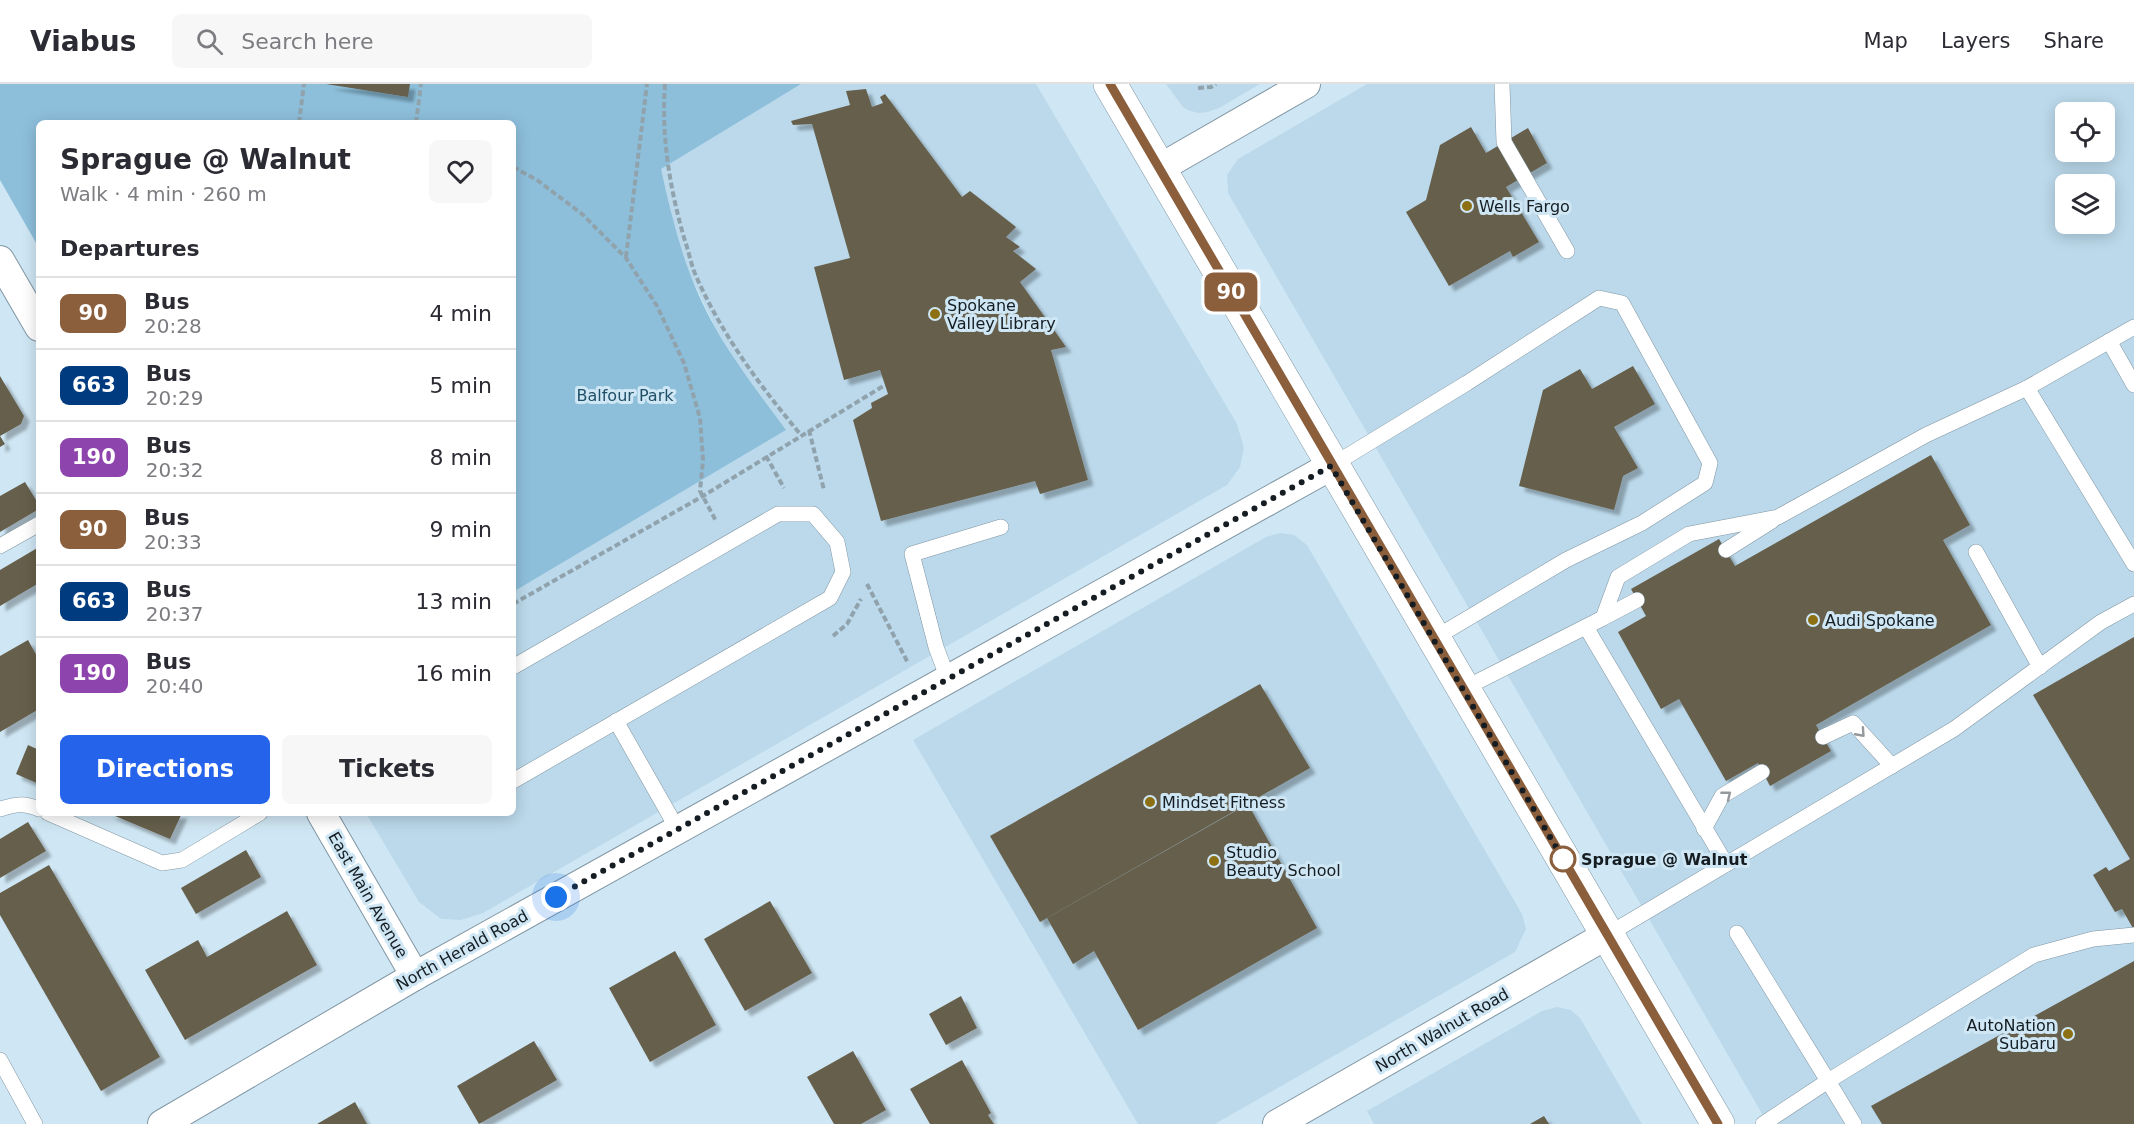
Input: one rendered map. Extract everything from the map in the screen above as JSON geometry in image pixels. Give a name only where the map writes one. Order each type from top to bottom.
[{"type":"main road","points":[[1110,84],[1331,466],[1718,1124]]},
{"type":"street","points":[[1160,168],[1296,87]]},
{"type":"street","points":[[0,260],[36,322]]},
{"type":"street","name":"North Herald Road","points":[[162,1124],[415,976],[1331,466]]},
{"type":"street","name":"East Main Avenue","points":[[323,816],[415,976]]},
{"type":"street","name":"North Walnut Road","points":[[1277,1124],[1607,935]]},
{"type":"lane","points":[[1502,84],[1504,142],[1567,251]]},
{"type":"lane","points":[[1331,466],[1467,383],[1599,298],[1622,303],[1710,463],[1705,483],[1642,523],[1566,560],[1433,639]]},
{"type":"lane","points":[[1726,550],[1778,517],[1926,435],[2027,388],[2134,327]]},
{"type":"lane","points":[[2109,341],[2134,385]]},
{"type":"lane","points":[[2027,388],[2134,564]]},
{"type":"lane","points":[[516,664],[778,514],[813,514],[837,542],[843,572],[830,598],[516,778]]},
{"type":"lane","points":[[1603,618],[1618,577],[1689,534],[1778,517]]},
{"type":"lane","points":[[0,546],[36,526]]},
{"type":"lane","points":[[948,679],[936,646],[912,554],[1001,527]]},
{"type":"lane","points":[[1976,552],[2040,667]]},
{"type":"lane","points":[[1463,689],[1637,600]]},
{"type":"lane","points":[[1607,935],[1954,729],[2101,622],[2134,604]]},
{"type":"lane","points":[[1586,627],[1726,864]]},
{"type":"lane","points":[[616,722],[678,830]]},
{"type":"lane","points":[[1823,737],[1853,723],[1892,766]]},
{"type":"lane","points":[[1704,829],[1722,796],[1762,772]]},
{"type":"lane","points":[[0,809],[16,804],[26,804],[36,808]]},
{"type":"lane","points":[[55,816],[162,863],[182,860],[255,816]]},
{"type":"lane","points":[[1737,933],[1854,1124]]},
{"type":"lane","points":[[1763,1124],[1828,1081],[2034,955],[2093,939],[2134,935]]},
{"type":"lane","points":[[0,1060],[35,1124]]},
{"type":"path","points":[[299,120],[304,84]]},
{"type":"path","points":[[416,120],[421,84]]},
{"type":"path","points":[[626,258],[647,84]]},
{"type":"path","points":[[665,84],[666,156],[678,217],[695,274],[726,333],[751,373],[801,435]]},
{"type":"path","points":[[1198,88],[1211,87],[1216,84]]},
{"type":"path","points":[[516,169],[537,180],[582,214],[626,258],[657,306],[684,363],[700,418],[703,460],[700,490],[728,543]]},
{"type":"path","points":[[516,602],[703,496],[885,385]]},
{"type":"path","points":[[809,430],[827,503],[813,514]]},
{"type":"path","points":[[766,456],[788,494]]},
{"type":"path","points":[[867,583],[908,663]]},
{"type":"shaded area","points":[[801,84],[1036,84],[1237,424],[1244,448],[1240,467],[1227,485],[483,913],[461,920],[441,919],[419,902],[368,816],[516,816],[516,590],[786,430],[736,362],[715,327],[690,274],[671,216],[660,169]]},
{"type":"shaded area","points":[[1166,84],[1260,84],[1219,108],[1199,113],[1183,107]]},
{"type":"shaded area","points":[[1367,84],[2134,84],[2134,1124],[1768,1124],[1228,193],[1227,175],[1238,159]]},
{"type":"shaded area","points":[[1280,533],[1294,535],[1307,545],[1522,914],[1526,929],[1515,952],[1215,1124],[1138,1124],[913,740],[1266,537]]},
{"type":"shaded area","points":[[1557,1007],[1571,1010],[1580,1018],[1642,1124],[1374,1124],[1367,1111],[1542,1011]]},
{"type":"green space","name":"Balfour Park","points":[[0,84],[801,84],[661,169],[682,251],[706,310],[732,355],[786,430],[516,590],[516,120],[36,120],[36,243],[0,180]]},
{"type":"building","points":[[326,84],[410,84],[408,97]]},
{"type":"building","name":"Spokane Valley Library","points":[[866,89],[872,107],[883,103],[880,97],[885,94],[962,197],[970,191],[1016,227],[1006,237],[1020,247],[1013,251],[1036,269],[1020,282],[1066,347],[1051,350],[1088,480],[1040,494],[1035,481],[881,521],[853,420],[872,408],[871,403],[888,394],[880,370],[844,380],[814,267],[850,258],[812,124],[793,125],[791,121],[850,105],[846,91]]},
{"type":"building","name":"Wells Fargo","points":[[1471,127],[1486,153],[1528,128],[1547,163],[1506,187],[1539,242],[1513,257],[1510,251],[1449,286],[1406,212],[1426,200],[1440,145]]},
{"type":"building","points":[[1633,366],[1655,404],[1614,427],[1638,468],[1623,476],[1614,510],[1519,486],[1543,390],[1580,369],[1592,389]]},
{"type":"building","points":[[0,376],[24,416],[21,424],[0,436]]},
{"type":"building","points":[[0,436],[5,444],[0,447]]},
{"type":"building","name":"Audi Spokane","points":[[1931,455],[1970,525],[1943,540],[1991,625],[1816,725],[1831,751],[1770,786],[1758,763],[1726,781],[1679,699],[1661,709],[1618,632],[1646,616],[1631,589],[1719,539],[1735,566]]},
{"type":"building","points":[[25,482],[36,500],[36,511],[0,532],[0,496]]},
{"type":"building","points":[[36,549],[36,585],[0,606],[0,570]]},
{"type":"building","points":[[2134,637],[2134,930],[2122,909],[2115,912],[2093,875],[2106,867],[2109,871],[2130,859],[2033,695]]},
{"type":"building","points":[[28,640],[36,655],[36,711],[0,732],[0,656]]},
{"type":"building","name":"Mindset Fitness","points":[[1260,684],[1310,768],[1040,922],[990,836]]},
{"type":"building","points":[[28,745],[36,749],[36,783],[16,774]]},
{"type":"building","name":"Studio Beauty School","points":[[1248,804],[1317,928],[1138,1030],[1094,951],[1073,964],[1047,918]]},
{"type":"building","points":[[115,816],[181,816],[170,839]]},
{"type":"building","points":[[28,822],[46,851],[0,878],[0,839]]},
{"type":"building","points":[[246,850],[261,877],[196,914],[181,888]]},
{"type":"building","points":[[49,865],[160,1057],[101,1091],[0,915],[0,893]]},
{"type":"building","points":[[770,901],[812,973],[745,1011],[704,939]]},
{"type":"building","points":[[287,911],[317,965],[185,1040],[145,970],[198,940],[207,957]]},
{"type":"building","points":[[675,951],[716,1025],[650,1062],[609,988]]},
{"type":"building","name":"AutoNation Subaru","points":[[2134,961],[2134,1124],[1882,1124],[1871,1106]]},
{"type":"building","points":[[961,996],[977,1028],[946,1045],[929,1014]]},
{"type":"building","points":[[534,1041],[557,1080],[479,1124],[457,1086]]},
{"type":"building","points":[[853,1051],[886,1110],[861,1124],[834,1124],[807,1077]]},
{"type":"building","points":[[962,1060],[991,1113],[988,1115],[994,1124],[930,1124],[910,1089]]},
{"type":"building","points":[[355,1102],[367,1124],[317,1124]]},
{"type":"building","points":[[1544,1116],[1549,1124],[1530,1124]]},
{"type":"bus line","name":"90","points":[[1110,84],[1331,466],[1718,1124]]},
{"type":"place","name":"Wells Fargo","points":[[1467,206]]},
{"type":"place","name":"Spokane Valley Library","points":[[935,314]]},
{"type":"place","name":"Audi Spokane","points":[[1813,620]]},
{"type":"place","name":"Mindset Fitness","points":[[1150,802]]},
{"type":"place","name":"Sprague @ Walnut","points":[[1563,859]]},
{"type":"place","name":"Studio Beauty School","points":[[1214,861]]},
{"type":"place","name":"AutoNation Subaru","points":[[2068,1034]]},
{"type":"route","points":[[556,897],[1331,466],[1563,859]]}]
